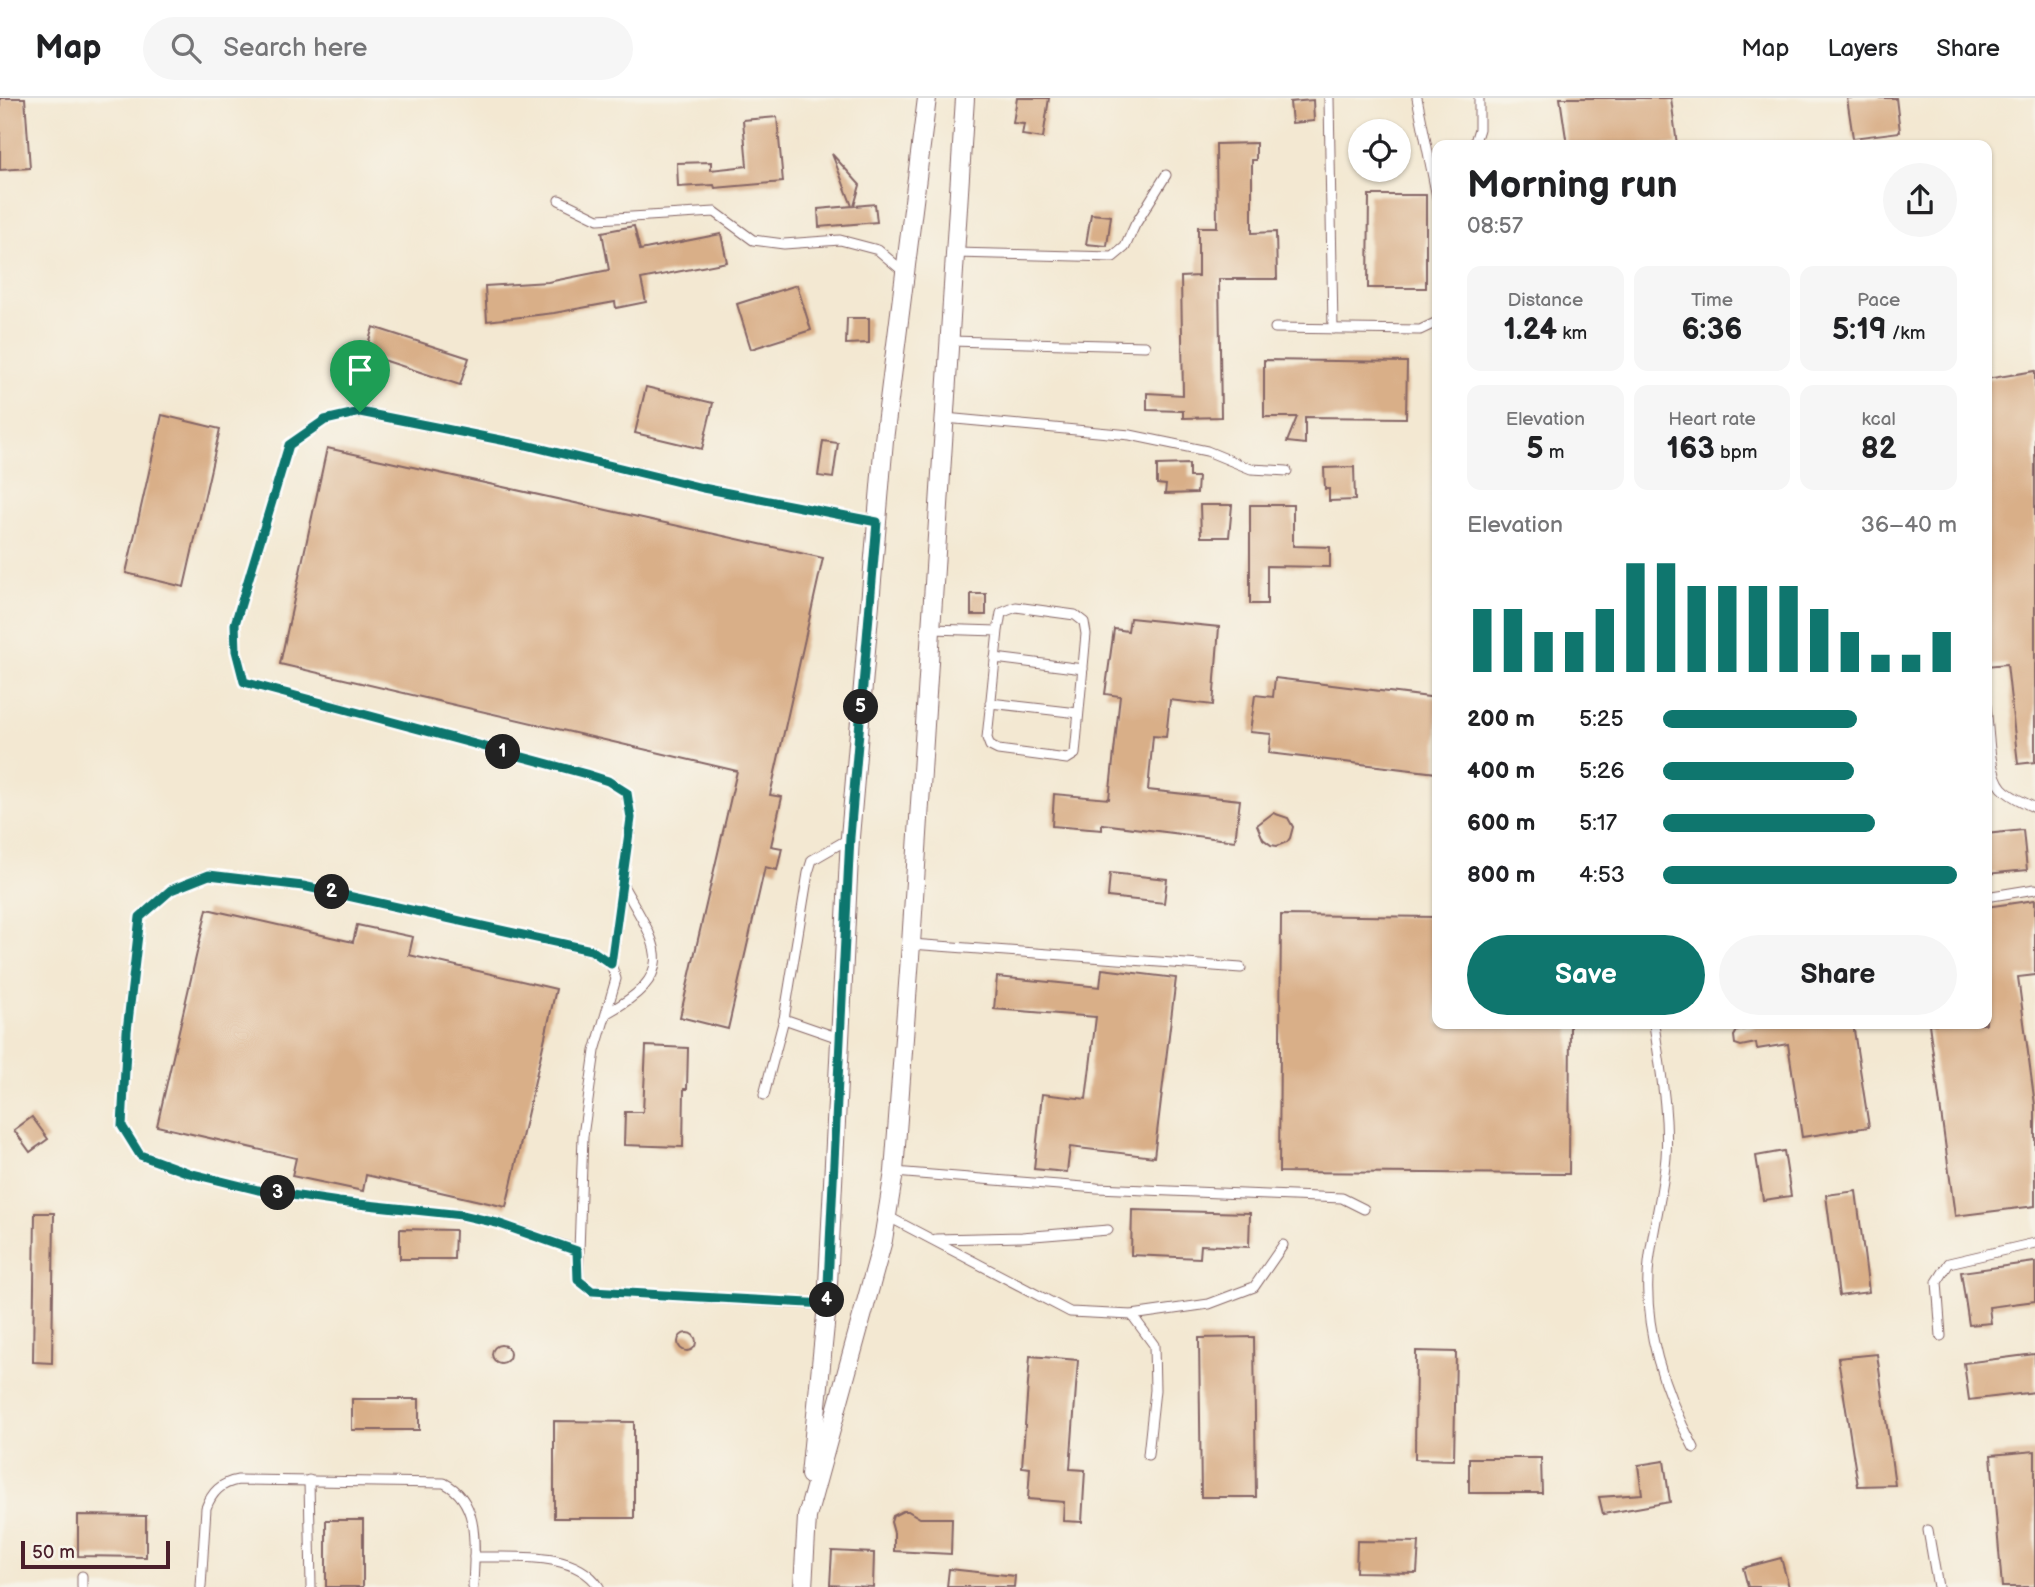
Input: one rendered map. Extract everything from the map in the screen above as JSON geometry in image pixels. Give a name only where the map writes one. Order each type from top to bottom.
[{"type":"street","points":[[803,1587],[818,1380],[827,1304],[850,837],[877,522],[927,98]]},
{"type":"street","points":[[807,1517],[883,1240],[894,1172],[965,98]]},
{"type":"lane","points":[[1329,98],[1333,329]]},
{"type":"lane","points":[[1417,98],[1432,172]]},
{"type":"lane","points":[[1476,140],[1479,130],[1479,98]]},
{"type":"lane","points":[[956,253],[1113,257],[1125,247],[1135,225],[1166,175]]},
{"type":"lane","points":[[559,200],[598,219],[715,212],[752,240],[784,244],[840,240],[878,250],[905,273]]},
{"type":"lane","points":[[1275,328],[1420,330],[1432,325]]},
{"type":"lane","points":[[950,341],[1144,346]]},
{"type":"lane","points":[[827,1304],[592,1291],[578,1280],[583,1136],[595,1051],[616,979],[611,964],[631,818],[627,793],[608,781],[244,682],[236,651],[235,624],[289,445],[325,420],[360,412],[526,445],[703,488],[877,522]]},
{"type":"lane","points":[[945,418],[1130,435],[1208,451],[1251,469],[1287,471]]},
{"type":"lane","points":[[1016,607],[1075,615],[1084,622],[1086,634],[1075,754],[1067,759],[998,750],[990,746],[987,738],[998,631],[1001,613],[1016,607]]},
{"type":"lane","points":[[932,629],[998,631]]},
{"type":"lane","points":[[995,658],[1083,669]]},
{"type":"lane","points":[[990,703],[1078,713]]},
{"type":"lane","points":[[1992,756],[1994,772],[2000,786],[2035,808]]},
{"type":"lane","points":[[764,1096],[784,1019],[807,873],[812,860],[850,837]]},
{"type":"lane","points":[[577,1251],[486,1220],[258,1190],[189,1173],[140,1155],[122,1126],[127,1031],[140,917],[171,890],[209,875],[303,886],[591,950],[611,964]]},
{"type":"lane","points":[[607,1013],[634,998],[652,977],[656,962],[652,940],[622,884]]},
{"type":"lane","points":[[1992,896],[2035,889]]},
{"type":"lane","points":[[911,944],[1241,968]]},
{"type":"lane","points":[[784,1019],[839,1038]]},
{"type":"lane","points":[[1655,1029],[1665,1108],[1666,1156],[1649,1264],[1648,1312],[1658,1356],[1679,1420],[1694,1448]]},
{"type":"lane","points":[[894,1172],[1097,1188],[1342,1198],[1364,1209]]},
{"type":"lane","points":[[887,1216],[1070,1312],[1132,1315],[1209,1304],[1254,1287],[1283,1245]]},
{"type":"lane","points":[[934,1239],[1023,1237],[1108,1230]]},
{"type":"lane","points":[[1941,1336],[1937,1282],[1949,1263],[2035,1243]]},
{"type":"lane","points":[[1132,1315],[1154,1345],[1154,1390],[1148,1455]]},
{"type":"lane","points":[[201,1587],[205,1513],[215,1491],[238,1480],[309,1480],[443,1483],[458,1492],[468,1509],[473,1528],[473,1587]]},
{"type":"lane","points":[[309,1480],[311,1587]]},
{"type":"lane","points":[[1928,1530],[1938,1587]]},
{"type":"lane","points":[[474,1557],[548,1560],[571,1564],[589,1574],[599,1587]]},
{"type":"lane","points":[[82,1576],[82,1587]]},
{"type":"building","points":[[0,98],[25,98],[30,168],[0,170]]},
{"type":"building","points":[[1017,98],[1049,98],[1043,138],[1022,135],[1024,124],[1013,123]]},
{"type":"building","points":[[1560,98],[1671,98],[1676,140],[1566,140]]},
{"type":"building","points":[[1847,98],[1896,98],[1900,132],[1853,138]]},
{"type":"building","points":[[1313,100],[1314,121],[1292,123],[1290,102]]},
{"type":"building","points":[[777,117],[783,182],[715,188],[714,185],[678,187],[677,163],[711,162],[711,170],[747,166],[743,120]]},
{"type":"building","points":[[1256,143],[1256,160],[1252,160],[1252,233],[1276,232],[1277,279],[1219,279],[1221,417],[1183,418],[1183,411],[1147,410],[1147,393],[1183,395],[1181,277],[1198,276],[1198,227],[1217,227],[1216,144]]},
{"type":"building","points":[[832,154],[860,185],[854,206],[875,204],[877,222],[819,227],[818,209],[852,206]]},
{"type":"building","points":[[1369,195],[1426,195],[1426,288],[1368,288]]},
{"type":"building","points":[[1091,214],[1111,216],[1107,246],[1086,244]]},
{"type":"building","points":[[634,226],[640,250],[721,234],[727,262],[641,279],[646,302],[616,308],[615,302],[487,321],[485,286],[548,282],[609,270],[602,232]]},
{"type":"building","points":[[797,285],[811,330],[751,349],[737,304]]},
{"type":"building","points":[[847,318],[869,318],[869,343],[846,344]]},
{"type":"building","points":[[373,327],[469,358],[460,385],[365,354]]},
{"type":"building","points":[[1264,360],[1407,362],[1406,418],[1305,417],[1305,444],[1287,442],[1297,417],[1264,417]]},
{"type":"building","points":[[2035,371],[2035,762],[2018,764],[2007,664],[1992,665],[1992,378]]},
{"type":"building","points":[[646,387],[713,403],[702,449],[635,433]]},
{"type":"building","points":[[162,415],[220,429],[184,587],[126,573]]},
{"type":"building","points":[[823,441],[838,443],[833,478],[818,476]]},
{"type":"building","points":[[327,448],[823,558],[770,795],[782,797],[771,846],[782,848],[777,870],[765,867],[728,1029],[680,1017],[737,771],[280,664]]},
{"type":"building","points":[[1189,464],[1189,477],[1198,477],[1197,493],[1165,494],[1166,485],[1157,484],[1157,465]]},
{"type":"building","points":[[1354,467],[1355,500],[1329,501],[1329,489],[1325,489],[1324,468]]},
{"type":"building","points":[[1200,505],[1232,505],[1229,537],[1201,537]]},
{"type":"building","points":[[1250,505],[1293,505],[1293,546],[1330,547],[1330,567],[1267,566],[1267,604],[1250,604]]},
{"type":"building","points":[[971,594],[986,594],[986,615],[971,615]]},
{"type":"building","points":[[1130,618],[1219,627],[1213,705],[1170,700],[1166,737],[1153,736],[1148,790],[1240,800],[1235,841],[1102,824],[1102,830],[1052,826],[1054,794],[1109,799],[1120,696],[1105,694],[1114,629],[1128,631]]},
{"type":"building","points":[[1275,678],[1432,697],[1432,772],[1269,753],[1271,734],[1250,732],[1255,695],[1273,697]]},
{"type":"building","points":[[1273,813],[1288,818],[1293,827],[1287,842],[1277,846],[1263,839],[1257,825]]},
{"type":"building","points":[[2023,830],[2027,870],[1992,873],[1992,833]]},
{"type":"building","points":[[1110,873],[1167,879],[1164,903],[1108,897]]},
{"type":"building","points":[[2035,900],[2035,975],[2018,977],[2035,1105],[2035,1206],[1955,1216],[1930,1029],[1992,1029],[1992,906]]},
{"type":"building","points":[[207,909],[353,942],[357,925],[413,937],[409,955],[556,989],[506,1207],[366,1175],[363,1191],[292,1176],[296,1158],[157,1126]]},
{"type":"building","points":[[1281,915],[1432,917],[1432,1029],[1570,1029],[1569,1174],[1279,1172]]},
{"type":"building","points":[[1102,969],[1176,978],[1154,1157],[1070,1147],[1067,1172],[1034,1169],[1042,1094],[1086,1099],[1096,1017],[994,1009],[997,977],[1100,987]]},
{"type":"building","points":[[1854,1029],[1869,1127],[1802,1137],[1788,1044],[1757,1049],[1756,1043],[1741,1046],[1735,1044],[1734,1036],[1737,1031]]},
{"type":"building","points":[[646,1046],[688,1048],[683,1147],[624,1145],[625,1112],[643,1112]]},
{"type":"building","points":[[32,1117],[48,1139],[30,1152],[14,1130]]},
{"type":"building","points":[[1784,1151],[1791,1196],[1763,1200],[1756,1156]]},
{"type":"building","points":[[1856,1191],[1869,1292],[1839,1296],[1826,1195]]},
{"type":"building","points":[[1132,1210],[1250,1213],[1249,1247],[1201,1245],[1200,1258],[1131,1255]]},
{"type":"building","points":[[35,1213],[54,1213],[52,1363],[33,1362]]},
{"type":"building","points":[[400,1229],[455,1230],[454,1259],[400,1259]]},
{"type":"building","points":[[2035,1262],[2035,1301],[1989,1307],[1991,1323],[1969,1325],[1961,1272]]},
{"type":"building","points":[[687,1333],[693,1336],[696,1342],[693,1348],[687,1351],[681,1348],[678,1342],[681,1336]]},
{"type":"building","points":[[1254,1337],[1256,1497],[1201,1497],[1199,1338]]},
{"type":"building","points":[[501,1345],[507,1348],[510,1354],[507,1360],[501,1363],[495,1360],[492,1354],[495,1348]]},
{"type":"building","points":[[1416,1351],[1456,1352],[1454,1460],[1415,1459]]},
{"type":"building","points":[[1877,1354],[1895,1485],[1858,1486],[1838,1358]]},
{"type":"building","points":[[2035,1354],[2035,1392],[1969,1400],[1964,1363]]},
{"type":"building","points":[[1030,1356],[1078,1360],[1070,1469],[1085,1470],[1082,1522],[1063,1521],[1064,1502],[1028,1499],[1030,1468],[1022,1467]]},
{"type":"building","points":[[352,1399],[419,1399],[419,1430],[352,1430]]},
{"type":"building","points":[[554,1421],[634,1422],[634,1518],[554,1518]]},
{"type":"building","points":[[2035,1451],[2035,1587],[2002,1587],[1991,1455]]},
{"type":"building","points":[[1469,1458],[1541,1458],[1542,1493],[1469,1493]]},
{"type":"building","points":[[1664,1461],[1670,1502],[1603,1514],[1599,1497],[1642,1494],[1638,1465]]},
{"type":"building","points":[[903,1511],[920,1518],[952,1518],[951,1554],[894,1551],[891,1522],[893,1516]]},
{"type":"building","points":[[78,1515],[146,1516],[146,1557],[78,1556]]},
{"type":"building","points":[[326,1520],[363,1520],[363,1587],[326,1587]]},
{"type":"building","points":[[1357,1541],[1419,1542],[1417,1573],[1356,1572]]},
{"type":"building","points":[[832,1551],[874,1553],[873,1587],[830,1585]]},
{"type":"building","points":[[1781,1558],[1789,1587],[1748,1587],[1743,1568]]},
{"type":"building","points":[[949,1569],[1015,1576],[1014,1587],[947,1587]]},
{"type":"route","points":[[360,412],[526,445],[703,488],[877,522],[850,837],[827,1304],[592,1291],[578,1280],[577,1251],[497,1223],[462,1215],[258,1190],[189,1173],[140,1155],[122,1126],[127,1031],[140,917],[171,890],[209,875],[303,886],[591,950],[611,964],[631,818],[627,793],[608,781],[586,774],[244,682],[236,651],[235,624],[289,445],[325,420],[360,412]]}]
